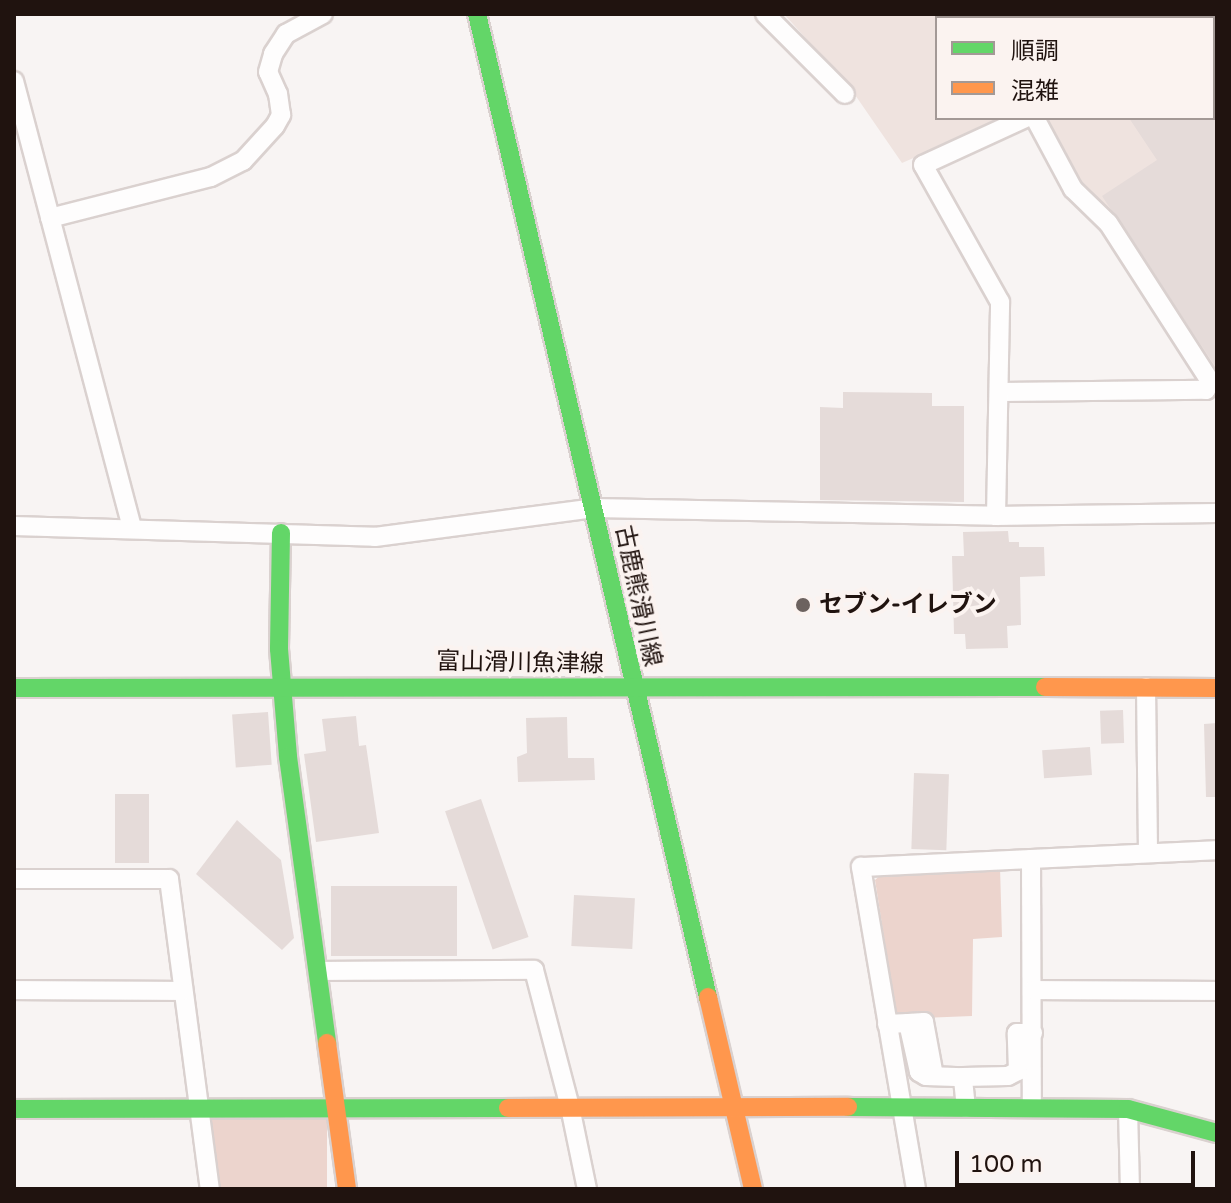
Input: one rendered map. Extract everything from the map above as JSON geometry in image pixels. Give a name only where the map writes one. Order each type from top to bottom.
[{"type":"main road","name":"古鹿熊滑川線","points":[[477,14],[753,1189]]},
{"type":"main road","points":[[281,533],[279,649],[288,757],[320,971],[347,1189]]},
{"type":"main road","name":"富山滑川魚津線","points":[[14,688],[1217,688]]},
{"type":"main road","points":[[14,1109],[1032,1107],[1128,1109],[1217,1133]]},
{"type":"street","points":[[50,218],[211,177],[243,161],[281,115],[278,94],[268,72],[273,54],[286,34],[323,14]]},
{"type":"street","points":[[765,14],[845,94]]},
{"type":"street","points":[[14,81],[132,529]]},
{"type":"street","points":[[996,516],[1001,392],[1000,302],[923,165],[1021,120]]},
{"type":"street","points":[[1001,392],[1206,390],[1210,381],[1108,223],[1073,189],[1036,120]]},
{"type":"street","points":[[14,526],[375,537],[594,508],[996,516],[1217,513]]},
{"type":"street","points":[[1146,687],[1148,853]]},
{"type":"street","points":[[916,1189],[861,867],[1217,850]]},
{"type":"street","points":[[1031,859],[1032,1107]]},
{"type":"street","points":[[14,879],[169,879],[210,1189]]},
{"type":"street","points":[[320,971],[534,970],[570,1107],[587,1189]]},
{"type":"street","points":[[14,990],[183,991]]},
{"type":"street","points":[[1033,990],[1217,991]]},
{"type":"street","points":[[887,1024],[923,1022],[919,1072],[934,1076],[1008,1076],[1018,1071],[1017,1033],[1033,1033]]},
{"type":"street","points":[[963,1077],[966,1108]]},
{"type":"street","points":[[1128,1109],[1130,1189]]},
{"type":"shaded area","points":[[784,14],[1217,14],[1217,376],[1109,210],[1081,185],[1044,120],[1215,120],[1215,16],[935,16],[935,120],[1000,120],[902,163],[851,89]]},
{"type":"shaded area","points":[[1000,867],[1002,937],[973,939],[972,1016],[897,1019],[875,880],[882,874]]},
{"type":"shaded area","points":[[209,1118],[327,1118],[327,1189],[209,1189]]},
{"type":"building","points":[[1217,118],[1217,369],[1102,196],[1157,160],[1130,120]]},
{"type":"building","points":[[843,392],[932,393],[932,406],[964,406],[964,502],[820,500],[820,407],[843,408]]},
{"type":"building","points":[[1008,531],[1009,542],[1019,542],[1019,547],[1044,547],[1045,576],[1020,577],[1021,625],[1007,626],[1008,648],[966,649],[965,634],[954,634],[952,556],[964,556],[963,532]]},
{"type":"building","points":[[1123,710],[1124,743],[1101,744],[1100,711]]},
{"type":"building","points":[[268,712],[272,765],[236,767],[232,715]]},
{"type":"building","points":[[356,716],[359,746],[366,745],[379,833],[316,842],[304,754],[326,751],[322,719]]},
{"type":"building","points":[[567,717],[568,758],[594,758],[595,780],[518,782],[517,757],[527,753],[526,718]]},
{"type":"building","points":[[1217,723],[1217,797],[1206,797],[1204,724]]},
{"type":"building","points":[[1090,747],[1092,775],[1044,778],[1042,750]]},
{"type":"building","points":[[914,773],[949,774],[946,850],[911,849]]},
{"type":"building","points":[[115,794],[149,794],[149,863],[115,863]]},
{"type":"building","points":[[481,799],[529,937],[493,949],[445,811]]},
{"type":"building","points":[[237,820],[281,860],[294,938],[282,950],[196,874]]},
{"type":"building","points":[[331,886],[457,886],[457,956],[331,956]]},
{"type":"building","points":[[574,895],[635,898],[632,949],[571,946]]},
{"type":"traffic: fast","points":[[477,14],[708,997]]},
{"type":"traffic: fast","points":[[281,533],[279,649],[288,757],[327,1043]]},
{"type":"traffic: fast","points":[[14,688],[1045,687]]},
{"type":"traffic: fast","points":[[848,1107],[1128,1109],[1217,1133]]},
{"type":"traffic: fast","points":[[14,1109],[508,1108]]},
{"type":"traffic: slow","points":[[1045,687],[1217,688]]},
{"type":"traffic: slow","points":[[708,997],[753,1189]]},
{"type":"traffic: slow","points":[[327,1043],[347,1189]]},
{"type":"traffic: slow","points":[[508,1108],[848,1107]]},
{"type":"place","name":"セブン-イレブン","points":[[803,605]]}]
